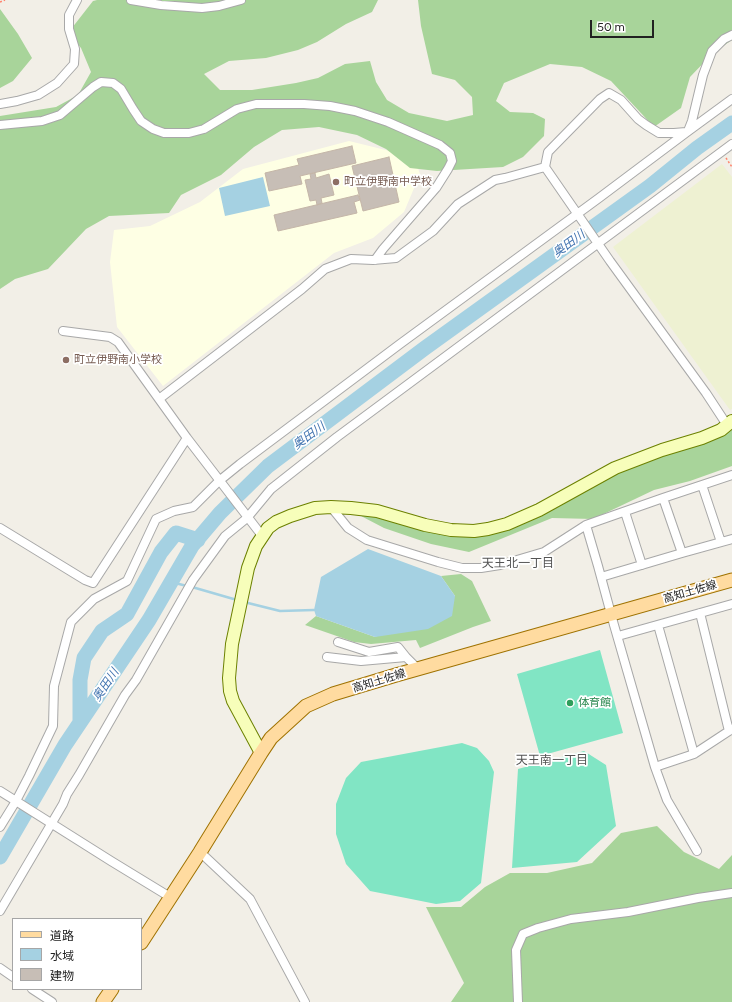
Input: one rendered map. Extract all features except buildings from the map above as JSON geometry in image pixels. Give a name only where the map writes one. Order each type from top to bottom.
[{"type":"main road","name":"高知土佐線","points":[[142,941],[200,852],[261,753],[274,735],[306,706],[333,694],[732,580]]},
{"type":"street","points":[[0,104],[18,101],[38,95],[57,83],[74,64],[75,50],[69,29],[69,15],[77,0]]},
{"type":"street","points":[[130,0],[161,6],[202,8],[219,6],[241,0]]},
{"type":"street","points":[[687,132],[692,121],[702,75],[712,51],[724,39],[732,35]]},
{"type":"street","points":[[0,125],[42,121],[60,115],[101,82],[113,83],[120,89],[141,121],[153,129],[164,133],[189,133],[204,129],[237,109],[256,104],[304,104],[330,106],[355,111],[388,122],[440,145],[450,153],[452,161],[436,188],[375,260]]},
{"type":"street","points":[[261,753],[233,701],[230,691],[229,678],[232,644],[248,568],[256,546],[268,528],[276,522],[315,508],[331,507],[377,511],[425,525],[451,530],[474,531],[488,529],[507,524],[538,510],[615,468],[662,450],[702,438],[721,430],[730,423],[668,342],[545,167],[548,152],[600,99],[610,93],[621,100],[642,122],[659,133],[687,132]]},
{"type":"street","points":[[0,827],[16,801],[53,726],[54,686],[71,622],[94,599],[127,582],[156,519],[174,511],[193,507],[219,481],[240,464],[732,99]]},
{"type":"street","points":[[0,911],[193,580],[225,536],[247,518],[271,489],[337,437],[732,144]]},
{"type":"street","points":[[159,399],[325,269],[351,259],[375,260],[396,258],[433,231],[458,204],[495,180],[545,167]]},
{"type":"street","points":[[63,331],[110,337],[118,342],[187,438],[262,537]]},
{"type":"street","points":[[0,528],[85,580],[93,583],[187,438]]},
{"type":"street","points":[[331,507],[348,528],[367,540],[462,568],[481,568],[500,565],[544,552],[586,525],[732,476]]},
{"type":"street","points":[[702,485],[721,542]]},
{"type":"street","points":[[663,498],[682,553]]},
{"type":"street","points":[[625,512],[642,565]]},
{"type":"street","points":[[586,525],[655,767],[667,800],[697,851]]},
{"type":"street","points":[[601,577],[732,539]]},
{"type":"street","points":[[618,636],[732,604]]},
{"type":"street","points":[[655,767],[694,754],[731,730],[700,613]]},
{"type":"street","points":[[658,625],[694,754]]},
{"type":"street","points":[[338,642],[369,652],[398,648],[418,669]]},
{"type":"street","points":[[327,657],[361,661],[406,657]]},
{"type":"street","points":[[0,791],[170,897]]},
{"type":"street","points":[[200,852],[250,899],[305,1002]]},
{"type":"street","points":[[518,1002],[516,950],[523,934],[538,928],[571,919],[628,912],[732,893]]},
{"type":"street","points":[[0,968],[12,975]]},
{"type":"street","points":[[34,990],[52,1002]]},
{"type":"path","points":[[0,2],[5,0]]},
{"type":"path","points":[[721,152],[732,167]]},
{"type":"shaded area","points":[[349,141],[414,157],[420,174],[404,212],[373,238],[334,253],[163,386],[117,327],[110,262],[114,230],[150,226],[200,202],[243,169]]},
{"type":"shaded area","points":[[722,164],[732,177],[732,409],[730,410],[613,247]]},
{"type":"green space","points":[[378,0],[372,12],[346,24],[317,42],[298,50],[266,58],[229,61],[204,74],[220,90],[252,90],[318,78],[345,64],[370,61],[376,82],[387,100],[409,113],[447,121],[473,115],[472,97],[455,80],[432,74],[421,26],[418,0],[732,0],[732,40],[713,53],[690,77],[681,108],[654,127],[611,81],[582,67],[550,64],[504,83],[496,101],[510,112],[533,113],[545,119],[544,136],[523,157],[503,167],[437,171],[410,168],[386,149],[357,135],[319,127],[282,130],[254,147],[221,175],[181,195],[169,213],[109,216],[86,229],[48,269],[15,279],[0,289],[0,116],[56,107],[78,95],[91,72],[81,48],[68,33],[93,1]]},
{"type":"green space","points":[[0,9],[18,34],[32,58],[13,81],[0,88]]},
{"type":"green space","points":[[732,427],[732,466],[690,481],[654,490],[593,519],[552,518],[469,552],[431,544],[384,528],[340,505],[468,533],[516,514],[609,470]]},
{"type":"green space","points":[[461,574],[472,581],[491,621],[420,648],[416,640],[371,644],[354,642],[305,625],[316,616],[375,637],[455,596],[441,576]]},
{"type":"green space","name":"体育館","points":[[600,650],[623,733],[540,756],[517,674]]},
{"type":"green space","points":[[462,743],[477,748],[489,761],[494,772],[481,883],[460,901],[436,904],[370,891],[346,864],[336,834],[336,804],[346,778],[361,762]]},
{"type":"green space","points":[[584,751],[606,765],[616,826],[577,862],[512,868],[518,769]]},
{"type":"green space","points":[[657,826],[684,852],[719,869],[732,855],[732,1002],[451,1002],[464,983],[426,907],[461,907],[485,887],[510,873],[547,873],[592,863],[621,833]]},
{"type":"water","points":[[263,177],[270,206],[225,216],[219,188]]},
{"type":"water","points":[[368,549],[441,576],[455,596],[452,616],[428,629],[375,637],[316,616],[314,610],[321,577]]},
{"type":"waterway","name":"奥田川","points":[[0,857],[65,745],[149,620],[192,546],[220,513],[268,466],[425,348],[650,186],[697,148],[732,123]]},
{"type":"waterway","points":[[80,722],[80,680],[84,658],[102,631],[127,614],[161,552],[176,533],[198,540]]},
{"type":"waterway","points":[[171,582],[187,586]]},
{"type":"waterway","points":[[192,587],[237,600]]},
{"type":"waterway","points":[[244,602],[280,611],[314,610]]},
{"type":"place","name":"町立伊野南中学校","points":[[336,182]]},
{"type":"place","name":"町立伊野南小学校","points":[[66,360]]},
{"type":"place","name":"体育館","points":[[570,703]]},
{"type":"district","name":"天王北一丁目","points":[[518,563]]},
{"type":"district","name":"天王南一丁目","points":[[552,760]]}]
